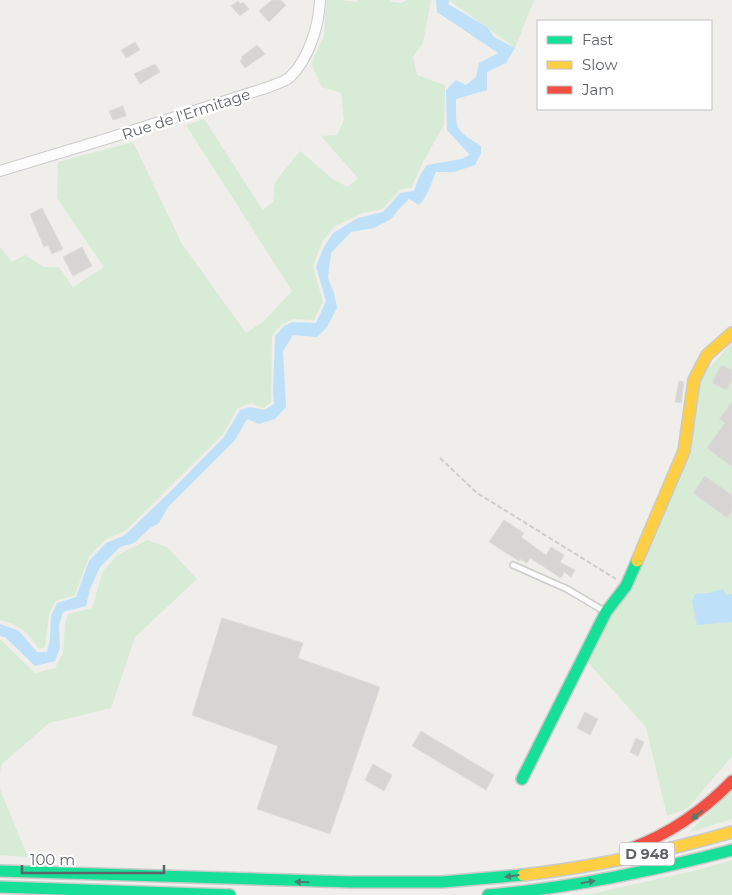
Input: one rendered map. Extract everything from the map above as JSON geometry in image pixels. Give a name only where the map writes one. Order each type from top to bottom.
[{"type":"main road","points":[[522,779],[606,612],[626,586],[684,451],[694,380],[707,355],[732,333]]},
{"type":"main road","points":[[560,870],[577,858],[632,848],[673,830],[696,816],[732,781]]},
{"type":"main road","name":"D 948","points":[[0,871],[293,882],[367,883],[473,880],[560,870],[648,854],[732,832]]},
{"type":"main road","name":"D 948","points":[[488,895],[578,884],[633,874],[732,850]]},
{"type":"main road","points":[[0,887],[230,895]]},
{"type":"street","name":"Rue de l'Ermitage","points":[[0,171],[110,138],[269,87],[290,78],[309,50],[319,17],[320,0]]},
{"type":"lane","points":[[513,565],[567,589],[606,612]]},
{"type":"path","points":[[440,458],[477,493],[626,586]]},
{"type":"green space","points":[[326,0],[356,2],[358,0],[390,0],[401,3],[407,0],[431,0],[423,43],[413,57],[417,75],[445,85],[444,125],[411,188],[401,189],[382,209],[362,213],[335,226],[322,242],[313,267],[323,301],[314,320],[294,319],[282,324],[272,336],[271,403],[263,408],[251,403],[238,408],[223,434],[125,531],[106,539],[89,557],[75,595],[56,601],[49,614],[45,647],[39,649],[23,630],[0,620],[0,247],[12,262],[25,255],[44,267],[59,267],[73,287],[104,267],[57,198],[58,162],[133,142],[182,244],[246,333],[263,322],[292,291],[186,125],[204,119],[263,210],[273,202],[275,182],[300,151],[334,180],[348,187],[358,178],[321,136],[337,135],[344,120],[341,93],[322,87],[311,64],[324,36]]},
{"type":"green space","points":[[449,0],[534,0],[515,48]]},
{"type":"green space","points":[[732,343],[732,756],[688,808],[667,816],[646,727],[583,657],[679,477],[700,378]]},
{"type":"green space","points":[[147,540],[167,547],[197,579],[135,637],[111,708],[49,723],[2,764],[0,772],[0,639],[35,673],[55,668],[63,653],[65,625],[68,614],[92,608],[103,571],[118,555]]},
{"type":"green space","points":[[0,789],[28,857],[0,855]]},
{"type":"green space","points":[[732,790],[732,819],[688,833],[730,792]]},
{"type":"green space","points":[[732,860],[732,895],[586,895],[698,870]]},
{"type":"water","points":[[436,0],[450,0],[448,4],[487,27],[494,37],[515,48],[506,63],[487,72],[487,90],[456,99],[458,128],[481,146],[481,153],[475,165],[454,172],[436,172],[427,194],[419,205],[409,199],[391,219],[374,228],[351,232],[331,253],[328,278],[337,308],[327,327],[317,337],[293,335],[283,351],[286,407],[275,419],[259,424],[247,419],[235,440],[168,507],[159,523],[150,528],[134,543],[120,547],[100,567],[90,589],[86,606],[63,612],[59,625],[60,648],[55,661],[35,666],[5,637],[0,636],[0,624],[19,631],[37,652],[47,652],[50,639],[51,616],[57,603],[76,597],[89,561],[106,543],[125,535],[172,490],[224,437],[240,410],[250,407],[264,410],[274,404],[275,336],[284,326],[293,322],[316,323],[326,301],[316,267],[323,249],[333,233],[358,218],[383,212],[400,193],[414,191],[420,175],[427,165],[461,159],[470,155],[447,130],[446,90],[456,80],[466,85],[476,77],[479,63],[498,53],[437,12]]},
{"type":"water","points":[[723,589],[726,595],[732,594],[732,622],[697,625],[692,601],[695,594]]},
{"type":"building","points":[[272,0],[281,0],[286,5],[269,22],[259,11]]},
{"type":"building","points":[[238,1],[241,4],[243,2],[249,9],[240,16],[231,6]]},
{"type":"building","points":[[135,42],[140,50],[126,58],[121,50]]},
{"type":"building","points":[[257,45],[265,54],[245,68],[240,61],[243,59],[241,57]]},
{"type":"building","points":[[155,64],[160,72],[140,84],[134,74]]},
{"type":"building","points":[[123,106],[126,116],[113,120],[109,111]]},
{"type":"building","points":[[42,208],[63,249],[52,254],[48,245],[44,247],[30,214]]},
{"type":"building","points":[[82,247],[92,266],[73,276],[63,257]]},
{"type":"building","points":[[721,365],[732,370],[732,379],[727,390],[712,383]]},
{"type":"building","points":[[679,381],[684,382],[681,403],[675,402]]},
{"type":"building","points":[[732,402],[732,467],[707,448],[725,423],[719,419]]},
{"type":"building","points":[[705,476],[732,495],[732,511],[727,518],[693,493]]},
{"type":"building","points":[[504,520],[524,533],[521,537],[546,555],[551,547],[564,555],[560,562],[575,570],[571,577],[564,572],[561,578],[530,558],[527,563],[520,559],[519,561],[489,542]]},
{"type":"building","points":[[222,618],[303,643],[298,658],[380,687],[330,834],[257,809],[278,746],[192,715]]},
{"type":"building","points":[[585,712],[598,719],[590,735],[577,728]]},
{"type":"building","points":[[421,731],[494,775],[486,790],[412,746]]},
{"type":"building","points":[[636,738],[644,742],[638,756],[630,752]]},
{"type":"building","points":[[373,764],[392,775],[384,791],[365,780]]},
{"type":"traffic: fast","points":[[522,779],[606,612],[626,586],[637,561]]},
{"type":"traffic: fast","points":[[488,895],[550,888],[611,878],[732,850]]},
{"type":"traffic: fast","points":[[0,871],[351,882],[442,882],[523,875]]},
{"type":"traffic: fast","points":[[0,887],[230,895]]},
{"type":"traffic: slow","points":[[637,561],[684,451],[694,380],[707,355],[732,333]]},
{"type":"traffic: slow","points":[[523,875],[576,868],[628,858],[732,832]]},
{"type":"traffic: jam","points":[[632,848],[686,820],[710,802],[732,781]]}]
